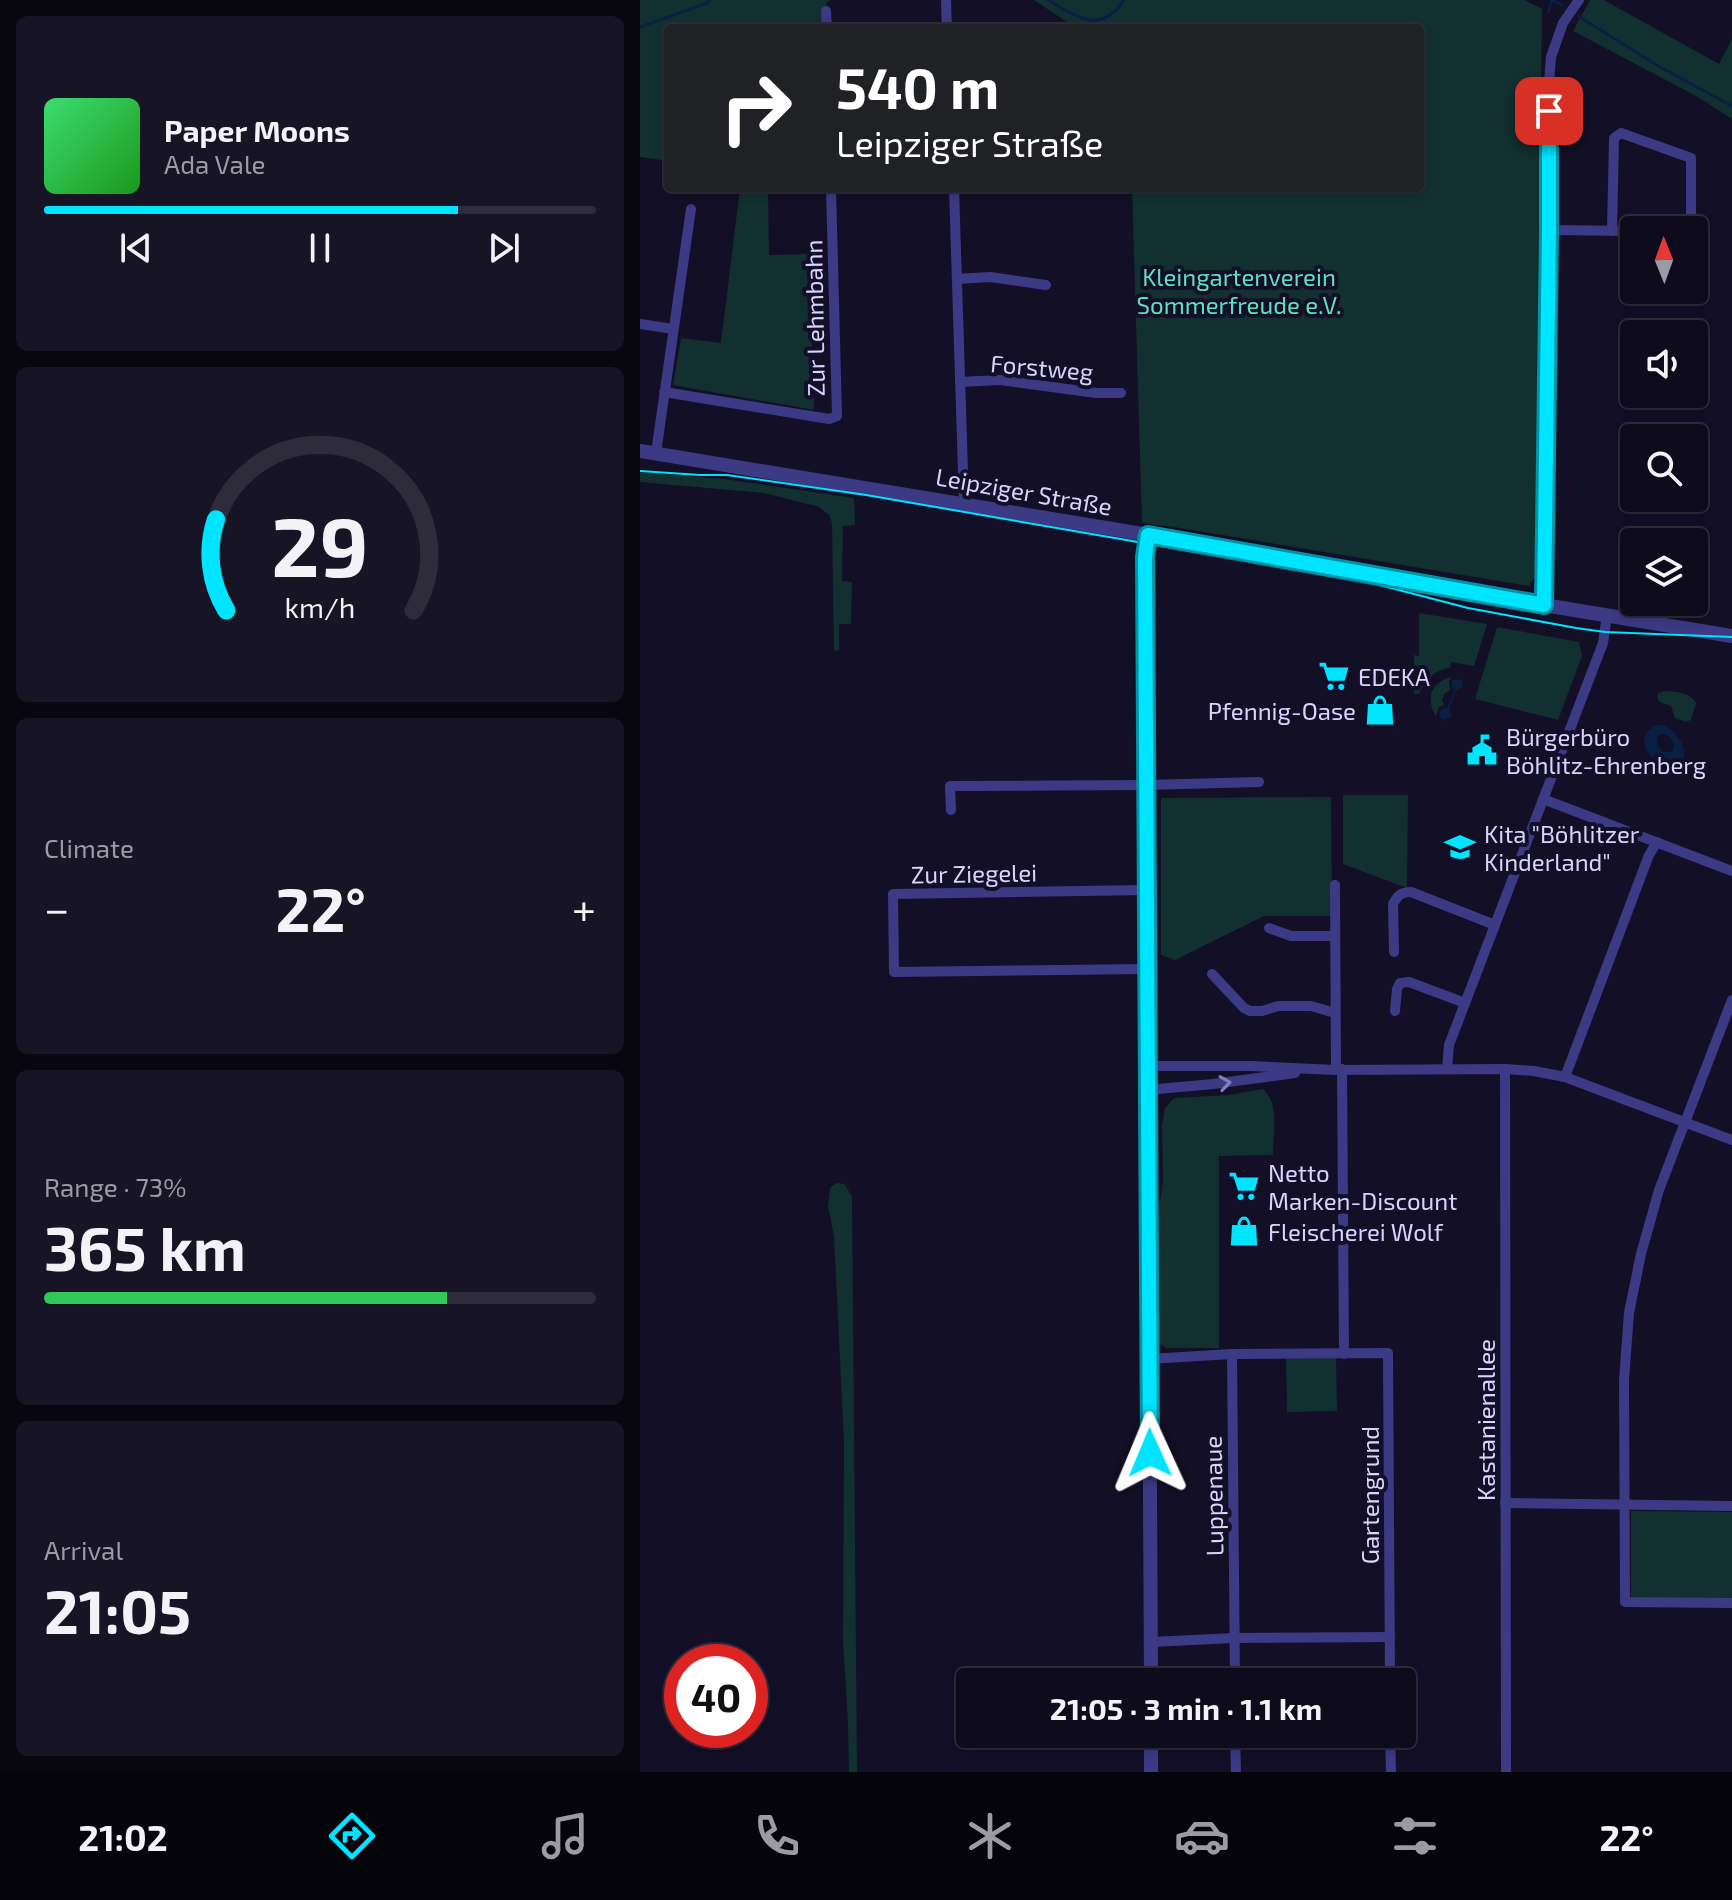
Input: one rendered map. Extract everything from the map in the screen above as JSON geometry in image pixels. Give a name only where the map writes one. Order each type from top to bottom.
[{"type":"street","points":[[946,0],[947,24]]},
{"type":"street","points":[[1544,605],[1549,82],[1551,57],[1563,23],[1579,0]]},
{"type":"street","points":[[826,11],[827,24]]},
{"type":"street","points":[[1612,231],[1614,138],[1621,133],[1691,158],[1691,216]]},
{"type":"street","name":"Zur Lehmbahn","points":[[664,392],[829,419],[837,416],[831,192]]},
{"type":"street","name":"Forstweg","points":[[954,192],[964,503]]},
{"type":"street","points":[[656,453],[691,209]]},
{"type":"street","points":[[1549,230],[1620,231]]},
{"type":"street","points":[[957,279],[990,277],[1046,285]]},
{"type":"street","points":[[640,324],[673,329]]},
{"type":"street","name":"Forstweg","points":[[960,382],[1000,380],[1096,393],[1121,393]]},
{"type":"street","name":"Leipziger Straße","points":[[640,451],[964,503],[1732,636]]},
{"type":"street","points":[[1148,535],[1145,557],[1146,969],[1151,1668]]},
{"type":"street","points":[[1447,1069],[1449,1045],[1603,643],[1607,615]]},
{"type":"street","points":[[951,810],[950,786],[1259,782]]},
{"type":"street","points":[[1543,799],[1732,871]]},
{"type":"street","points":[[1565,1077],[1649,855],[1657,842]]},
{"type":"street","points":[[1335,885],[1335,1013],[1339,1070],[1344,1354]]},
{"type":"street","name":"Zur Ziegelei","points":[[1146,890],[893,894],[894,972],[1146,969]]},
{"type":"street","points":[[1394,952],[1393,904],[1403,892],[1411,892],[1495,925]]},
{"type":"street","points":[[1269,928],[1291,936],[1335,936]]},
{"type":"street","points":[[1212,974],[1250,1011],[1278,1006],[1311,1006],[1335,1013]]},
{"type":"street","points":[[1395,1011],[1400,983],[1409,982],[1465,1003]]},
{"type":"street","points":[[1732,1000],[1659,1190],[1629,1313],[1624,1380],[1625,1602],[1732,1603]]},
{"type":"street","points":[[1147,1066],[1534,1071],[1565,1077],[1732,1140]]},
{"type":"street","name":"Kastanienallee","points":[[1505,1069],[1506,1772]]},
{"type":"street","points":[[1147,1090],[1321,1070]]},
{"type":"street","name":"Gartengrund","points":[[1149,1359],[1232,1354],[1388,1353],[1390,1668]]},
{"type":"street","name":"Luppenaue","points":[[1232,1354],[1235,1668]]},
{"type":"street","points":[[1505,1503],[1732,1506]]},
{"type":"street","points":[[1151,1642],[1390,1637]]},
{"type":"street","points":[[1151,1748],[1151,1772]]},
{"type":"street","points":[[1235,1748],[1236,1772]]},
{"type":"street","points":[[1390,1748],[1391,1772]]},
{"type":"green space","points":[[640,0],[832,0],[827,2],[823,24],[664,24],[664,160],[640,157]]},
{"type":"green space","name":"Kleingartenverein Sommerfreude e.V.","points":[[1034,0],[1525,0],[1542,9],[1537,573],[1529,586],[1142,523],[1132,192],[1424,192],[1424,24],[1070,24]]},
{"type":"green space","points":[[1590,0],[1604,0],[1719,64],[1732,39],[1732,119],[1698,97],[1573,31]]},
{"type":"green space","points":[[740,192],[768,192],[769,255],[810,254],[814,410],[673,385],[681,338],[721,343]]},
{"type":"green space","points":[[640,472],[724,479],[854,498],[855,525],[843,526],[842,581],[852,582],[851,624],[839,624],[839,650],[834,651],[832,523],[829,515],[819,507],[764,493],[640,482]]},
{"type":"green space","points":[[1419,613],[1487,624],[1474,666],[1451,662],[1450,668],[1435,674],[1427,680],[1419,694],[1414,694],[1414,655],[1419,656]]},
{"type":"green space","points":[[1497,627],[1579,642],[1582,656],[1558,720],[1475,699]]},
{"type":"green space","points":[[1452,677],[1450,690],[1442,699],[1444,705],[1439,707],[1436,716],[1431,703],[1432,692],[1439,683]]},
{"type":"green space","points":[[1658,693],[1682,693],[1693,699],[1696,703],[1691,720],[1686,722],[1675,718],[1671,706],[1660,702]]},
{"type":"green space","points":[[1343,795],[1408,795],[1407,888],[1343,864]]},
{"type":"green space","points":[[1331,797],[1332,916],[1264,916],[1175,960],[1161,955],[1161,798]]},
{"type":"green space","points":[[1263,1089],[1274,1111],[1273,1155],[1219,1156],[1219,1348],[1166,1348],[1159,1343],[1158,1324],[1159,1209],[1165,1108],[1174,1098],[1228,1095]]},
{"type":"green space","points":[[836,1183],[844,1184],[852,1196],[857,1772],[849,1772],[843,1641],[844,1441],[834,1236],[828,1207],[830,1188]]},
{"type":"green space","points":[[1336,1358],[1337,1411],[1287,1412],[1286,1359]]},
{"type":"green space","points":[[1631,1511],[1732,1512],[1732,1601],[1631,1599]]},
{"type":"water","points":[[1462,680],[1463,686],[1456,691],[1449,709],[1451,717],[1444,720],[1440,729],[1443,720],[1440,712],[1447,708],[1455,690],[1452,681]]},
{"type":"water","points":[[1657,725],[1665,725],[1676,735],[1684,752],[1677,772],[1665,769],[1647,751],[1645,737]],"holes":[[[1664,734],[1673,742],[1672,752],[1662,752],[1657,744],[1657,738]]]},
{"type":"waterway","points":[[640,27],[710,0]]},
{"type":"waterway","points":[[1048,0],[1088,20],[1106,17],[1124,0]]},
{"type":"waterway","points":[[1552,0],[1562,5]]},
{"type":"waterway","points":[[1548,12],[1552,0]]},
{"type":"waterway","points":[[1578,16],[1660,67],[1732,106]]},
{"type":"tram line","points":[[640,471],[727,475],[866,495],[1364,581],[1468,608],[1576,628],[1732,637]]},
{"type":"place","name":"EDEKA","points":[[1334,676]]},
{"type":"place","name":"Pfennig-Oase","points":[[1380,710]]},
{"type":"place","name":"Bürgerbüro Böhlitz-Ehrenberg","points":[[1482,750]]},
{"type":"place","name":"Kita \"Böhlitzer Kinderland\"","points":[[1460,847]]},
{"type":"place","name":"Netto Marken-Discount","points":[[1244,1186]]},
{"type":"place","name":"Fleischerei Wolf","points":[[1244,1231]]},
{"type":"route","points":[[1150,1453],[1145,557],[1148,535],[1544,605],[1549,111]]}]
